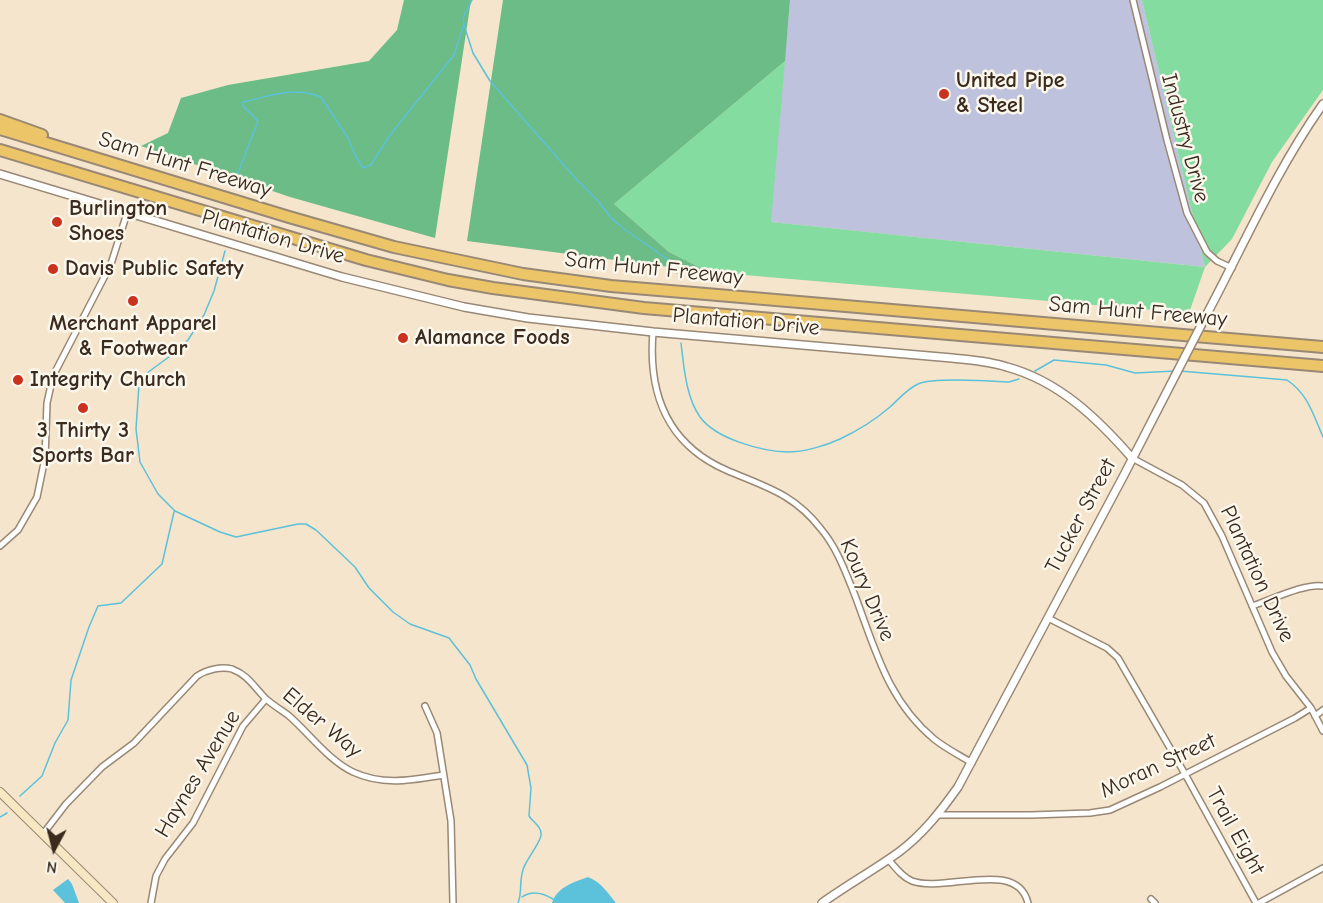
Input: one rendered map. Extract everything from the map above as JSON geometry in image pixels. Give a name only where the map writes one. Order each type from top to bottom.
[{"type":"highway","points":[[0,120],[141,172]]},
{"type":"highway","name":"Sam Hunt Freeway","points":[[0,129],[289,218],[394,247],[533,276],[682,292],[1323,347]]},
{"type":"highway","name":"Sam Hunt Freeway","points":[[0,150],[366,260],[448,280],[530,294],[656,309],[1323,366]]},
{"type":"highway","points":[[0,156],[183,206]]},
{"type":"main road","points":[[0,792],[113,903]]},
{"type":"street","name":"Industry Drive","points":[[1133,0],[1187,213],[1207,252],[1217,261],[1232,268]]},
{"type":"street","name":"Tucker Street","points":[[822,903],[888,860],[914,839],[938,815],[958,787],[1132,459],[1276,180],[1323,104]]},
{"type":"street","name":"Plantation Drive","points":[[0,174],[342,277],[464,307],[528,318],[653,332],[952,357],[1007,367],[1041,380],[1073,400],[1132,459],[1182,485],[1204,502],[1222,536],[1272,652],[1286,676],[1311,708],[1323,731]]},
{"type":"street","points":[[0,546],[18,530],[37,497],[45,458],[46,403],[53,376],[111,264],[127,213]]},
{"type":"street","name":"Koury Drive","points":[[653,332],[652,372],[656,391],[670,423],[694,451],[727,471],[778,491],[818,524],[842,562],[883,673],[898,700],[935,740],[972,763]]},
{"type":"street","points":[[1252,606],[1305,586],[1315,584],[1323,586]]},
{"type":"street","name":"Trail Eight","points":[[1048,618],[1107,648],[1118,658],[1257,903]]},
{"type":"street","name":"Elder Way","points":[[43,834],[66,804],[102,767],[134,743],[197,676],[206,671],[230,669],[248,678],[266,699],[288,715],[332,757],[351,771],[369,778],[396,781],[443,775]]},
{"type":"street","name":"Haynes Avenue","points":[[151,903],[156,876],[165,859],[193,823],[243,726],[266,699]]},
{"type":"street","points":[[425,706],[437,733],[451,821],[453,903]]},
{"type":"street","name":"Moran Street","points":[[938,815],[984,816],[1102,811],[1119,807],[1311,708]]},
{"type":"street","points":[[1315,716],[1323,710]]},
{"type":"street","points":[[888,860],[899,872],[914,882],[928,884],[1008,880],[1022,889],[1028,903]]},
{"type":"street","points":[[1257,903],[1323,868]]},
{"type":"shaded area","points":[[790,0],[1142,0],[1205,267],[770,222]]},
{"type":"green space","points":[[404,0],[471,0],[435,238],[290,197],[141,146],[168,133],[181,98],[228,85],[369,61],[397,30]]},
{"type":"green space","points":[[503,0],[790,0],[785,61],[614,204],[669,252],[709,272],[467,241]]},
{"type":"green space","points":[[1142,0],[1323,0],[1323,90],[1272,162],[1232,239],[1205,267]]},
{"type":"green space","points":[[785,61],[771,222],[1205,267],[1189,313],[709,272],[669,252],[614,204]]},
{"type":"water","points":[[588,877],[600,885],[616,903],[552,903],[554,897],[562,889]]},
{"type":"water","points":[[68,879],[79,903],[65,903],[53,890]]},
{"type":"waterway","points":[[234,183],[258,121],[243,106],[243,102],[282,93],[301,92],[321,97],[348,138],[363,168],[371,165],[390,135],[454,55],[464,24],[463,18],[472,0]]},
{"type":"waterway","points":[[464,25],[473,53],[490,81],[610,217],[667,259],[677,273]]},
{"type":"waterway","points":[[225,251],[214,291],[204,315],[188,340],[147,373],[139,384],[136,429],[140,462],[158,494],[175,511],[220,532],[236,537],[306,524],[316,530],[355,567],[369,588],[393,612],[410,624],[449,638],[470,665],[527,765],[531,788],[529,816],[539,827],[541,835],[523,870],[518,903]]},
{"type":"waterway","points":[[681,343],[692,401],[707,425],[740,442],[776,451],[807,450],[840,439],[873,420],[918,384],[962,380],[1009,382],[1019,379]]},
{"type":"waterway","points":[[1035,371],[1054,360],[1106,365],[1135,373],[1175,371]]},
{"type":"waterway","points":[[1180,371],[1287,380],[1305,398],[1323,437]]},
{"type":"waterway","points":[[20,796],[42,776],[55,743],[68,720],[71,680],[98,606],[121,603],[162,564],[174,512]]},
{"type":"waterway","points":[[0,817],[7,813]]},
{"type":"waterway","points":[[522,897],[538,893],[553,899]]},
{"type":"place","name":"United Pipe & Steel","points":[[944,94]]},
{"type":"place","name":"Burlington Shoes","points":[[57,222]]},
{"type":"place","name":"Davis Public Safety","points":[[53,269]]},
{"type":"place","name":"Merchant Apparel & Footwear","points":[[133,301]]},
{"type":"place","name":"Alamance Foods","points":[[403,338]]},
{"type":"place","name":"Integrity Church","points":[[18,380]]},
{"type":"place","name":"3 Thirty 3 Sports Bar","points":[[83,408]]}]
